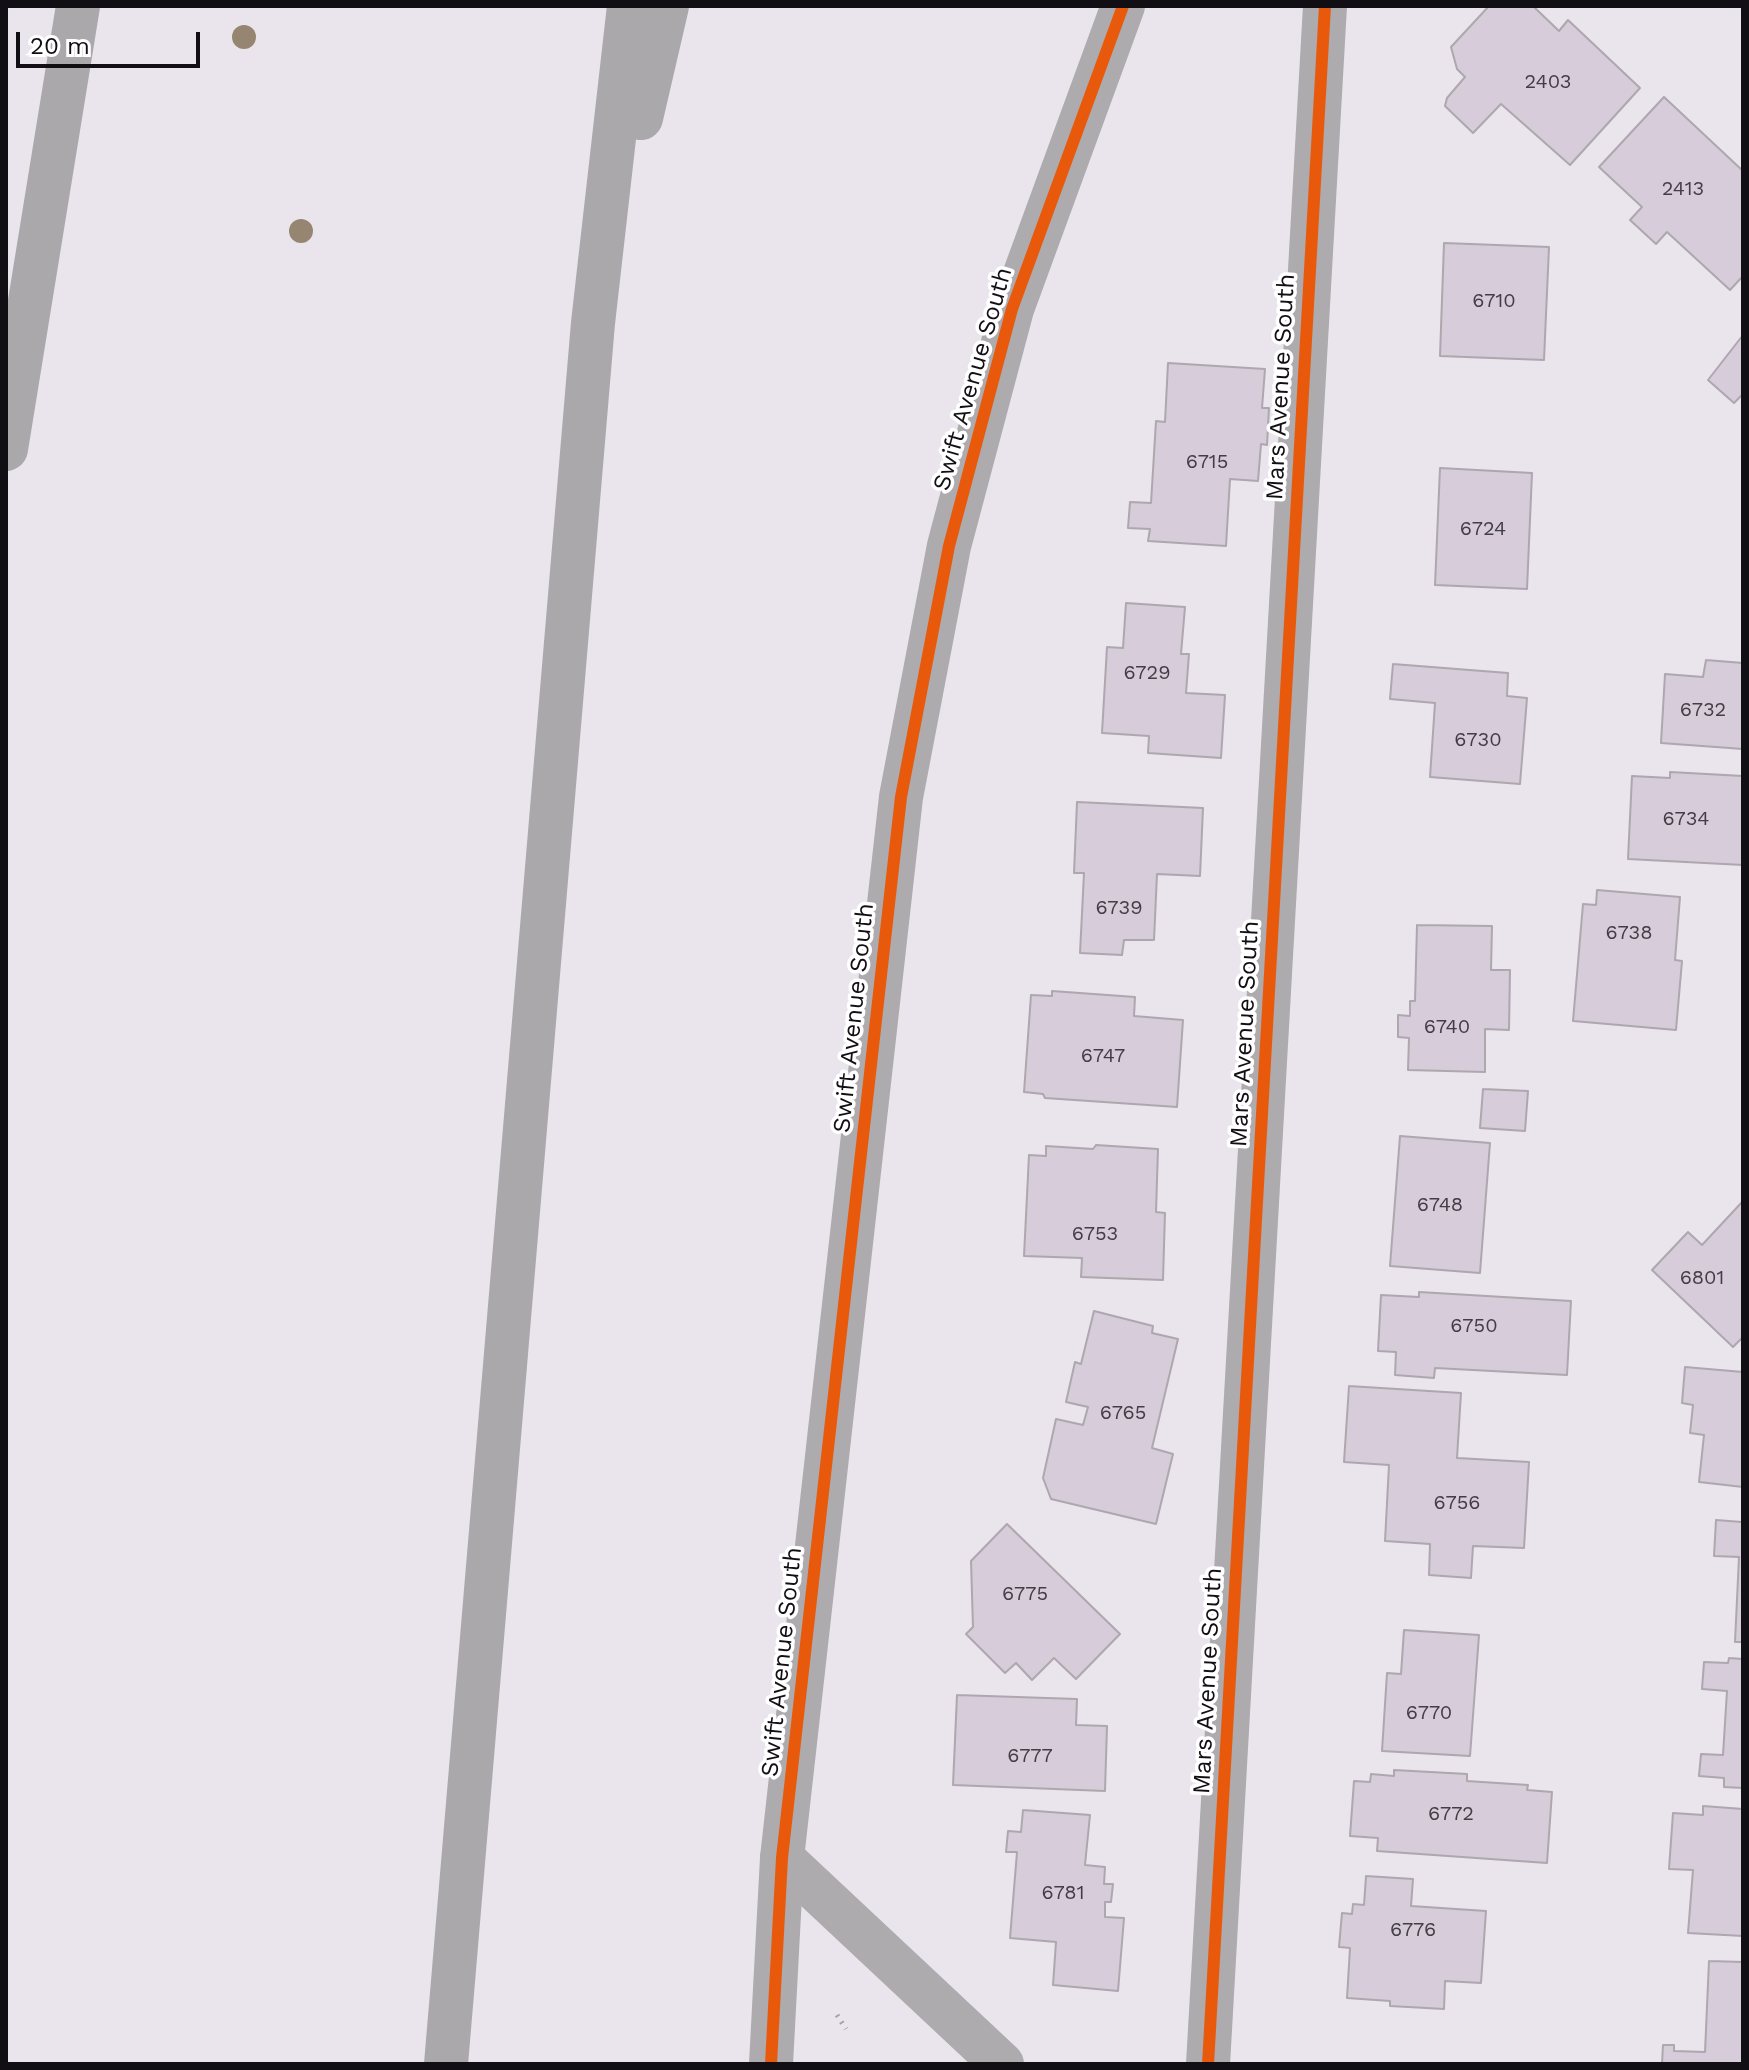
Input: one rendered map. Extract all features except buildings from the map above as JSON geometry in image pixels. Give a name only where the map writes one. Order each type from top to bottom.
[{"type":"highway","points":[[6,449],[78,6]]},
{"type":"highway","points":[[446,2064],[593,323],[629,6]]},
{"type":"highway","points":[[593,323],[667,6]]},
{"type":"street","name":"Swift Avenue South","points":[[771,2064],[782,1858],[901,797],[949,546],[1012,309],[1123,6]]},
{"type":"street","name":"Mars Avenue South","points":[[1208,2064],[1325,6]]},
{"type":"street","points":[[782,1858],[1002,2064]]},
{"type":"path","points":[[837,2015],[846,2029]]},
{"type":"cycle path","points":[[771,2064],[782,1858],[901,797],[949,546],[1012,309],[1123,6]]},
{"type":"cycle path","points":[[1208,2064],[1325,6]]}]
